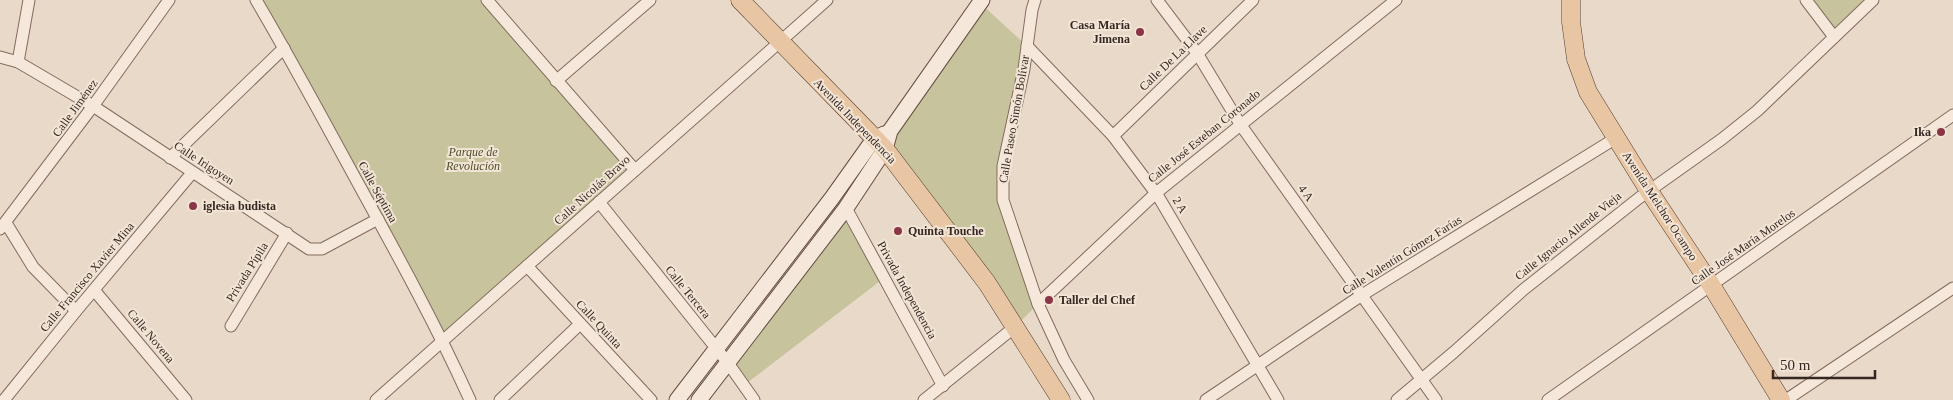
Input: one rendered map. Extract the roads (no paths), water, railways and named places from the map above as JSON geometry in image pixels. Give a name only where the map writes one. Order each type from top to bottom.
[{"type":"main road","name":"Avenida Independencia","points":[[740,0],[880,144],[981,275],[1016,326],[1061,400]]},
{"type":"main road","points":[[677,400],[832,198],[890,131],[982,0]]},
{"type":"main road","name":"Avenida Melchor Ocampo","points":[[1571,0],[1571,22],[1576,59],[1588,92],[1649,191],[1712,285],[1781,400]]},
{"type":"main road","points":[[699,400],[846,208],[880,144]]},
{"type":"street","points":[[18,62],[29,0]]},
{"type":"street","name":"Calle Jiménez","points":[[3,226],[169,0]]},
{"type":"street","name":"Calle Séptima","points":[[256,0],[378,219],[443,341],[470,400]]},
{"type":"street","points":[[487,0],[635,170]]},
{"type":"street","points":[[556,80],[650,0]]},
{"type":"street","name":"Calle Nicolás Bravo","points":[[376,400],[827,0]]},
{"type":"street","name":"Calle Paseo Simón Bolívar","points":[[1035,0],[1022,79],[1003,166],[1003,200],[1038,304],[1064,360],[1088,400]]},
{"type":"street","name":"4 A","points":[[1158,0],[1197,53],[1240,124],[1436,400]]},
{"type":"street","name":"Calle De La Llave","points":[[1113,136],[1253,0]]},
{"type":"street","name":"Calle José Esteban Coronado","points":[[1038,304],[1156,193],[1396,0]]},
{"type":"street","points":[[1806,0],[1834,37]]},
{"type":"street","name":"Calle Ignacio Allende Vieja","points":[[1397,400],[1523,290],[1649,191],[1722,139],[1757,111],[1870,1]]},
{"type":"street","name":"2 A","points":[[1027,46],[1113,136],[1156,193],[1256,366],[1278,400]]},
{"type":"street","points":[[170,158],[284,48]]},
{"type":"street","name":"Calle Irigoyen","points":[[0,57],[18,62],[93,106],[309,249],[322,249],[378,219]]},
{"type":"street","name":"Calle José María Morelos","points":[[1548,400],[1953,115]]},
{"type":"street","name":"Calle Valentín Gómez Farías","points":[[1206,400],[1362,295],[1616,138]]},
{"type":"street","name":"Calle Francisco Xavier Mina","points":[[4,400],[192,173]]},
{"type":"street","name":"Calle Tercera","points":[[598,202],[728,363],[754,400]]},
{"type":"street","name":"Privada Independencia","points":[[846,208],[943,386]]},
{"type":"street","points":[[3,226],[34,266],[76,311]]},
{"type":"street","name":"Privada Pípila","points":[[230,326],[287,233]]},
{"type":"street","name":"Calle Quinta","points":[[527,266],[651,400]]},
{"type":"street","points":[[1786,400],[1953,288]]},
{"type":"street","name":"Calle Novena","points":[[94,290],[186,400]]},
{"type":"street","points":[[500,400],[580,324]]},
{"type":"street","points":[[924,400],[1016,326]]},
{"type":"place","name":"Casa María Jimena","points":[[1140,32]]},
{"type":"place","name":"Ika","points":[[1941,132]]},
{"type":"place","name":"iglesia budista","points":[[193,206]]},
{"type":"place","name":"Quinta Touche","points":[[898,231]]},
{"type":"place","name":"Taller del Chef","points":[[1049,300]]},
{"type":"park label","name":"Parque de Revolución","points":[[473,159]]}]
